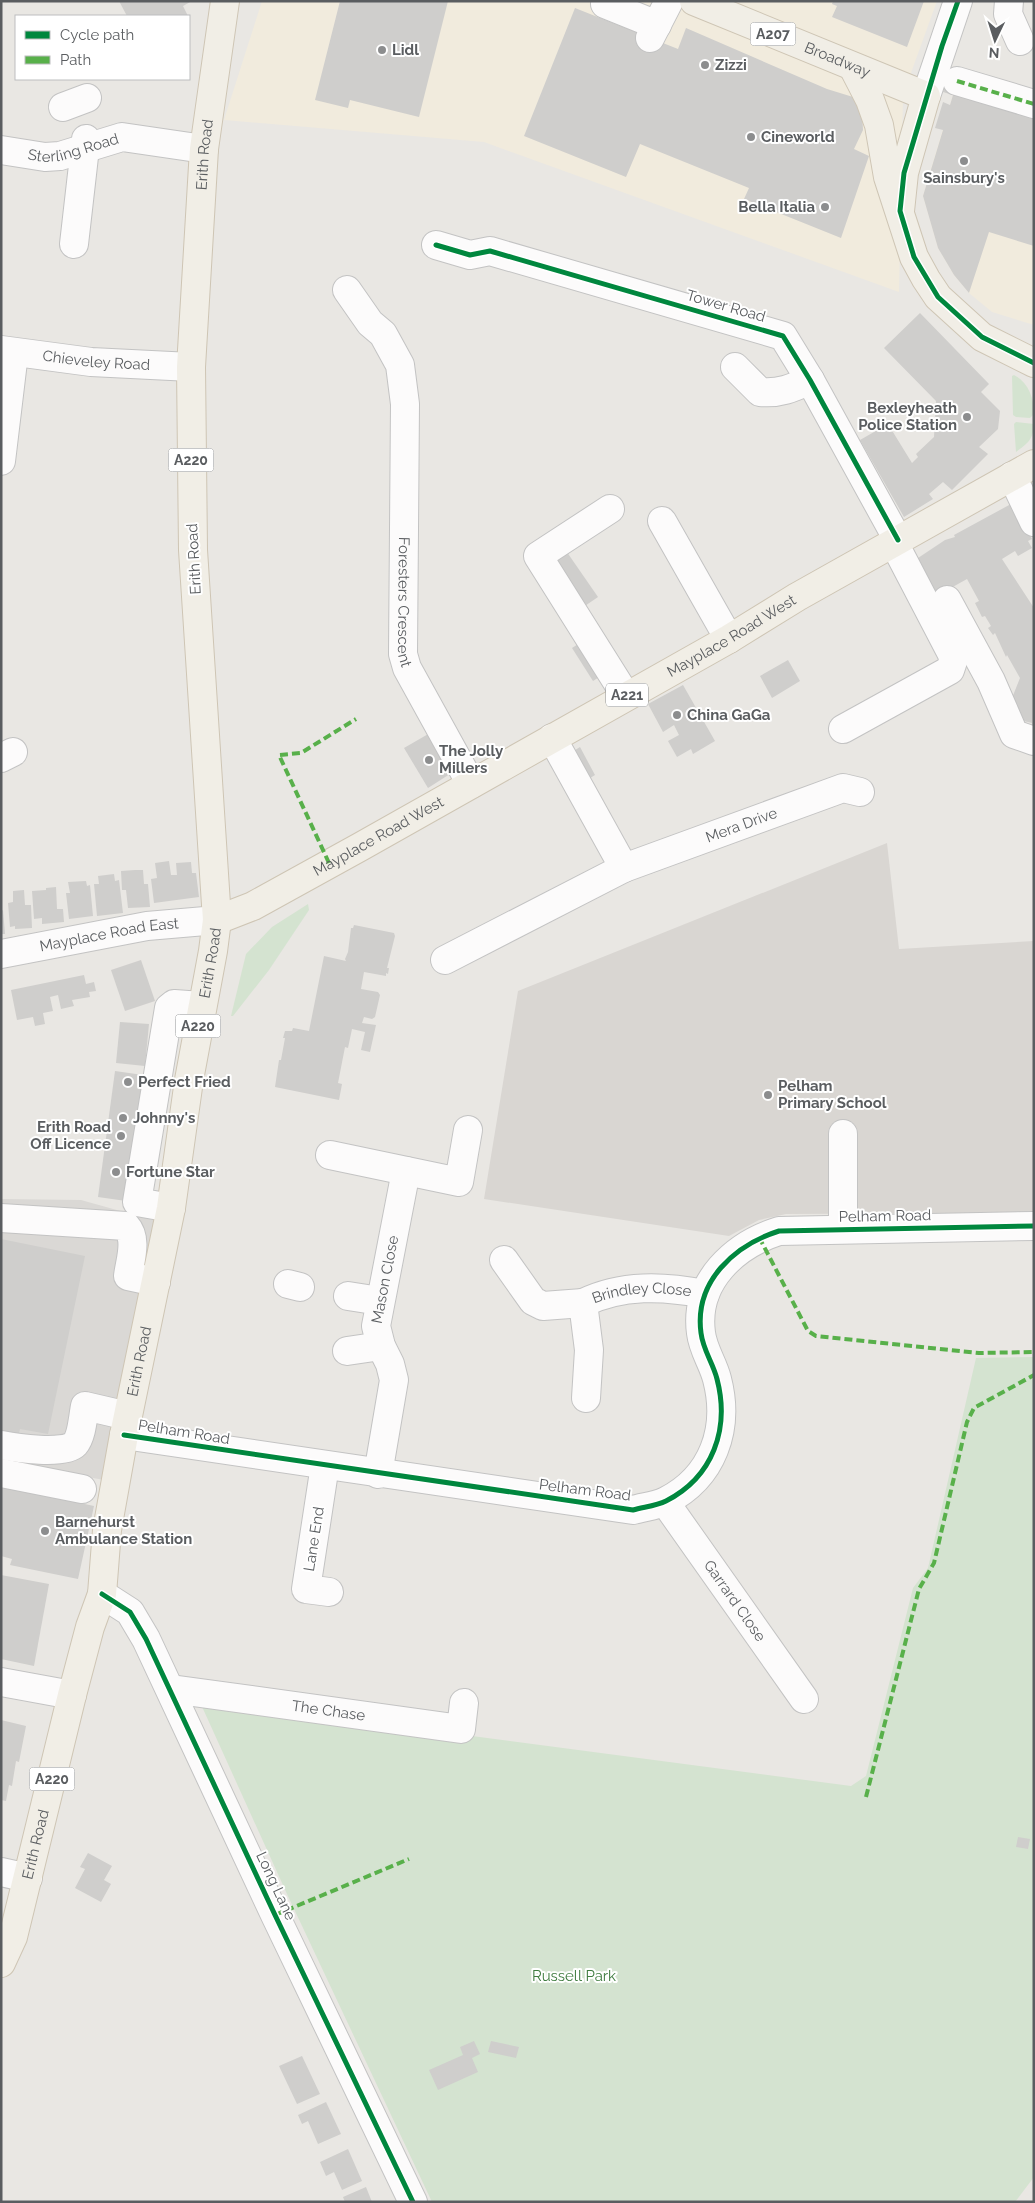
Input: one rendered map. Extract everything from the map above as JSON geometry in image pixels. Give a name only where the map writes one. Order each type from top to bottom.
[{"type":"main road","name":"Erith Road","points":[[1,1964],[13,1937],[72,1695],[90,1627],[102,1594],[107,1530],[126,1426],[171,1208],[189,1080],[217,920],[193,550],[191,367],[204,149],[225,1]]},
{"type":"main road","name":"Broadway","points":[[694,1],[926,96]]},
{"type":"main road","points":[[853,67],[870,100],[878,125],[888,177],[914,257],[938,297],[982,337],[1034,364]]},
{"type":"main road","points":[[900,211],[904,173],[926,96]]},
{"type":"main road","name":"Mayplace Road West","points":[[217,920],[254,906],[729,639],[797,597],[896,541],[1020,475]]},
{"type":"street","points":[[926,96],[958,1]]},
{"type":"street","points":[[604,8],[659,21]]},
{"type":"street","points":[[956,81],[1034,104]]},
{"type":"street","name":"Sterling Road","points":[[11,152],[60,156],[86,144],[122,138],[204,149]]},
{"type":"street","points":[[74,244],[86,144]]},
{"type":"street","name":"Tower Road","points":[[436,245],[470,255],[490,251],[783,336],[810,380],[896,541],[954,658],[950,670],[844,729]]},
{"type":"street","name":"Foresters Crescent","points":[[347,290],[370,323],[383,334],[400,365],[405,404],[403,654],[407,668],[471,784]]},
{"type":"street","points":[[1,461],[8,352]]},
{"type":"street","name":"Chieveley Road","points":[[8,352],[91,362],[191,367]]},
{"type":"street","points":[[735,367],[760,392],[778,393],[792,389],[810,380]]},
{"type":"street","points":[[1020,475],[1034,522]]},
{"type":"street","points":[[610,509],[538,556],[626,696]]},
{"type":"street","points":[[662,521],[729,639]]},
{"type":"street","points":[[947,600],[991,681],[1014,734],[1034,741]]},
{"type":"street","points":[[552,738],[624,868]]},
{"type":"street","name":"Mera Drive","points":[[445,960],[624,868],[843,788],[860,792]]},
{"type":"street","name":"Mayplace Road East","points":[[1,954],[147,926],[217,920]]},
{"type":"street","points":[[330,1155],[459,1182],[468,1130]]},
{"type":"street","points":[[843,1134],[843,1228]]},
{"type":"street","name":"Mason Close","points":[[378,1474],[394,1380],[390,1364],[381,1346],[376,1326],[406,1171]]},
{"type":"street","points":[[1,1218],[126,1226],[132,1232],[133,1244],[128,1276],[156,1282]]},
{"type":"street","name":"Pelham Road","points":[[1,1445],[22,1449],[68,1448],[75,1444],[78,1438],[85,1406],[126,1426],[325,1465],[633,1510],[665,1502],[690,1486],[708,1464],[717,1446],[722,1428],[722,1406],[717,1378],[704,1349],[700,1332],[702,1310],[706,1294],[719,1269],[738,1250],[759,1237],[779,1231],[843,1228],[1034,1226]]},
{"type":"street","points":[[504,1260],[533,1301],[543,1306],[583,1303]]},
{"type":"street","name":"Brindley Close","points":[[586,1398],[589,1350],[583,1303],[602,1294],[648,1287],[678,1288],[706,1294]]},
{"type":"street","points":[[348,1296],[380,1301]]},
{"type":"street","points":[[347,1351],[381,1346]]},
{"type":"street","name":"Lane End","points":[[325,1465],[306,1589],[329,1592]]},
{"type":"street","points":[[1,1473],[82,1489]]},
{"type":"street","name":"Garrard Close","points":[[665,1502],[804,1699]]},
{"type":"street","name":"Long Lane","points":[[102,1594],[130,1612],[146,1639],[413,2202]]},
{"type":"street","points":[[1,1682],[72,1695]]},
{"type":"street","name":"The Chase","points":[[171,1689],[461,1729],[464,1703]]},
{"type":"street","points":[[1,1872],[28,1878]]},
{"type":"shaded area","points":[[262,1],[937,1],[903,95],[899,292],[484,142],[224,120]]},
{"type":"shaded area","points":[[953,95],[1034,120],[1034,325],[992,312],[969,293],[954,275],[938,248],[923,196]]},
{"type":"shaded area","name":"Pelham Primary School","points":[[887,843],[899,949],[1034,941],[1034,1213],[786,1214],[759,1220],[729,1236],[484,1199],[518,991]]},
{"type":"shaded area","points":[[1,1199],[81,1200],[156,1221],[104,1480],[1,1461]]},
{"type":"green space","points":[[1014,375],[1023,382],[1031,396],[1034,414],[1030,418],[1013,415],[1012,376]]},
{"type":"green space","points":[[1016,422],[1034,424],[1033,434],[1029,441],[1016,452],[1014,424]]},
{"type":"green space","points":[[308,904],[309,910],[269,970],[233,1016],[231,1016],[246,954],[272,927]]},
{"type":"green space","name":"Russell Park","points":[[1034,1357],[1034,2177],[1015,2202],[432,2202],[287,1894],[199,1700],[851,1786],[866,1776],[913,1588],[928,1568],[976,1358]]},
{"type":"building","points":[[119,1],[192,1],[183,6],[188,15],[126,15]]},
{"type":"building","name":"Lidl","points":[[340,1],[448,1],[419,117],[350,100],[348,108],[315,100]]},
{"type":"building","points":[[833,1],[924,1],[907,47],[832,17],[837,6],[832,4]]},
{"type":"building","name":"Cineworld","points":[[575,8],[678,49],[686,28],[827,89],[853,97],[862,111],[863,130],[854,149],[869,156],[841,238],[744,199],[749,188],[640,144],[626,177],[524,136]]},
{"type":"building","points":[[949,71],[1034,97],[1034,246],[989,232],[969,293],[954,275],[938,248],[923,196],[943,130],[935,128],[943,102],[950,105],[953,95],[943,92]]},
{"type":"building","name":"Bexleyheath Police Station","points":[[920,313],[989,384],[981,392],[1000,411],[998,429],[979,447],[988,454],[952,490],[943,482],[929,494],[933,499],[904,517],[860,440],[888,424],[912,463],[918,457],[916,454],[934,437],[936,401],[884,348]]},
{"type":"building","points":[[1011,504],[1032,539],[1028,541],[1032,548],[1018,556],[1015,551],[1002,559],[1034,608],[1034,733],[1030,731],[1032,723],[1015,719],[1010,703],[1020,678],[1007,655],[1006,657],[995,633],[993,635],[988,628],[991,626],[985,616],[982,617],[975,603],[979,601],[967,579],[940,594],[931,596],[912,562],[945,540],[955,537],[954,535]]},
{"type":"building","points":[[562,545],[598,597],[579,610],[543,558]]},
{"type":"building","points":[[583,641],[604,674],[593,681],[572,648]]},
{"type":"building","points":[[788,660],[800,681],[772,698],[760,676]]},
{"type":"building","name":"China GaGa","points":[[683,685],[715,741],[693,754],[691,749],[677,757],[668,741],[679,735],[674,725],[663,732],[648,704]]},
{"type":"building","name":"The Jolly Millers","points":[[430,733],[453,772],[428,788],[404,748]]},
{"type":"building","points":[[580,747],[595,775],[587,780],[572,752]]},
{"type":"building","points":[[169,861],[171,875],[177,875],[176,863],[191,862],[192,873],[196,873],[199,897],[154,903],[151,879],[157,878],[155,863]]},
{"type":"building","points":[[143,870],[144,884],[148,884],[150,907],[128,908],[126,890],[122,890],[121,871]]},
{"type":"building","points":[[114,874],[115,881],[119,880],[123,913],[97,916],[94,884],[99,884],[98,876]]},
{"type":"building","points":[[86,881],[87,886],[90,885],[93,916],[69,919],[66,893],[70,893],[68,882]]},
{"type":"building","points":[[56,887],[57,909],[63,909],[64,922],[42,924],[42,918],[34,919],[32,891]]},
{"type":"building","points":[[24,890],[25,905],[31,905],[32,928],[15,929],[15,926],[10,927],[8,903],[13,902],[13,891]]},
{"type":"building","points":[[3,910],[5,934],[1,934],[1,911]]},
{"type":"building","points":[[354,925],[394,933],[395,936],[387,968],[389,968],[388,974],[386,973],[386,976],[364,972],[361,989],[378,992],[380,995],[375,1017],[372,1019],[364,1017],[362,1023],[376,1025],[370,1052],[361,1050],[365,1032],[352,1029],[348,1048],[345,1047],[338,1083],[342,1084],[339,1100],[275,1087],[285,1031],[292,1031],[293,1028],[309,1031],[324,956],[346,961],[351,928]]},
{"type":"building","points":[[141,960],[155,1001],[125,1011],[111,970]]},
{"type":"building","points":[[84,975],[86,984],[94,982],[96,991],[89,992],[90,997],[72,1000],[74,1006],[61,1009],[58,995],[50,997],[53,1011],[43,1013],[45,1024],[35,1026],[33,1017],[17,1020],[11,990]]},
{"type":"building","points":[[120,1022],[149,1024],[145,1066],[116,1063]]},
{"type":"building","points":[[115,1071],[143,1075],[126,1201],[98,1197]]},
{"type":"building","points":[[1,1239],[85,1256],[48,1434],[20,1429],[16,1445],[1,1442]]},
{"type":"building","name":"Barnehurst Ambulance Station","points":[[1,1486],[94,1506],[78,1579],[10,1565],[12,1559],[1,1556]]},
{"type":"building","points":[[1,1575],[49,1584],[34,1666],[1,1659]]},
{"type":"building","points":[[1,1720],[26,1726],[19,1762],[16,1761],[12,1786],[9,1785],[6,1801],[1,1800]]},
{"type":"building","points":[[1018,1837],[1030,1839],[1028,1849],[1016,1847]]},
{"type":"building","points":[[88,1853],[112,1866],[104,1880],[111,1884],[101,1902],[75,1888],[85,1869],[80,1867]]},
{"type":"building","points":[[474,2041],[480,2054],[472,2058],[478,2072],[438,2090],[429,2070],[463,2055],[460,2047]]},
{"type":"building","points":[[491,2041],[519,2047],[516,2058],[488,2052]]},
{"type":"building","points":[[302,2056],[320,2094],[297,2104],[279,2066]]},
{"type":"building","points":[[326,2102],[341,2134],[318,2144],[308,2121],[302,2124],[298,2115]]},
{"type":"building","points":[[348,2149],[362,2181],[342,2190],[334,2172],[326,2176],[320,2162]]},
{"type":"building","points":[[366,2187],[372,2202],[345,2202],[343,2197]]},
{"type":"marked path","points":[[957,81],[1034,104]]},
{"type":"marked path","points":[[329,863],[279,755],[301,753],[356,719]]},
{"type":"marked path","points":[[759,1237],[808,1331],[816,1336],[979,1353],[1034,1352]]},
{"type":"marked path","points":[[866,1797],[919,1589],[934,1563],[967,1422],[974,1408],[1034,1375]]},
{"type":"marked path","points":[[275,1915],[409,1859]]},
{"type":"cycle path","points":[[958,1],[942,46],[904,173],[900,211],[914,257],[938,297],[982,337],[1034,363]]},
{"type":"cycle path","points":[[436,245],[470,255],[490,251],[783,336],[810,380],[898,540]]},
{"type":"cycle path","points":[[124,1435],[633,1510],[666,1501],[682,1491],[696,1479],[714,1450],[721,1416],[720,1398],[717,1379],[702,1339],[701,1314],[704,1297],[711,1282],[721,1268],[747,1246],[779,1231],[1034,1226]]},
{"type":"cycle path","points":[[102,1594],[130,1612],[146,1639],[275,1915],[413,2202]]},
{"type":"place","name":"Lidl","points":[[382,50]]},
{"type":"place","name":"Zizzi","points":[[705,65]]},
{"type":"place","name":"Cineworld","points":[[751,137]]},
{"type":"place","name":"Sainsbury's","points":[[964,161]]},
{"type":"place","name":"Bella Italia","points":[[825,207]]},
{"type":"place","name":"Bexleyheath Police Station","points":[[967,417]]},
{"type":"place","name":"China GaGa","points":[[677,715]]},
{"type":"place","name":"The Jolly Millers","points":[[429,760]]},
{"type":"place","name":"Perfect Fried","points":[[128,1082]]},
{"type":"place","name":"Pelham Primary School","points":[[768,1095]]},
{"type":"place","name":"Johnny's","points":[[123,1118]]},
{"type":"place","name":"Erith Road Off Licence","points":[[121,1136]]},
{"type":"place","name":"Fortune Star","points":[[116,1172]]},
{"type":"place","name":"Barnehurst Ambulance Station","points":[[45,1531]]}]
